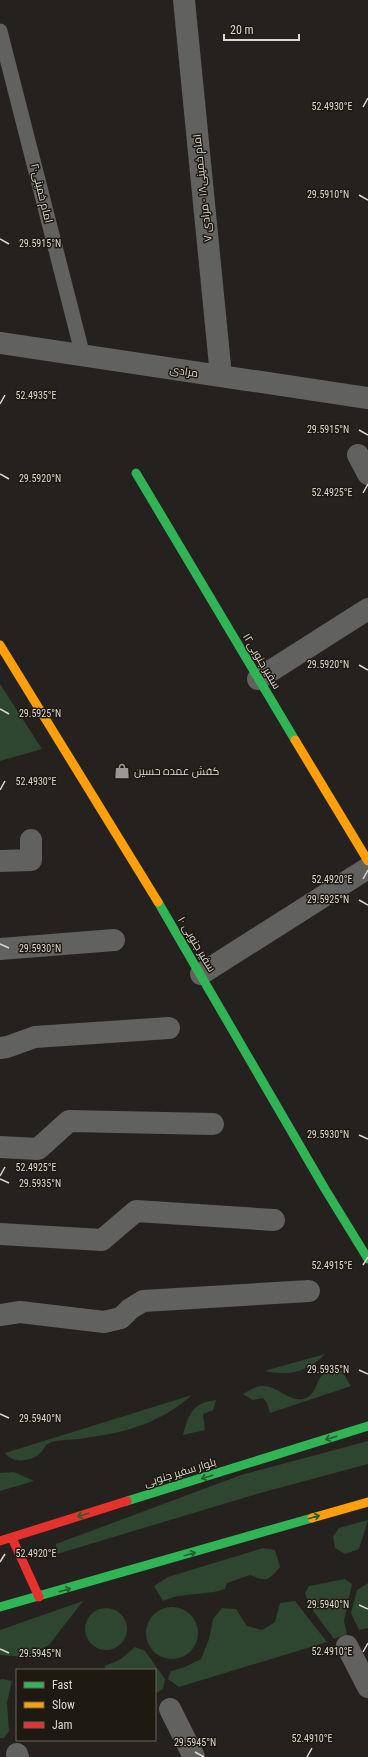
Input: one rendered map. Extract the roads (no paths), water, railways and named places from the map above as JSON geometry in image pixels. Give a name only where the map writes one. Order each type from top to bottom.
[{"type":"street","name":"امام خمینی۱۸ - مرادی ۷","points":[[184,0],[221,376]]},
{"type":"street","name":"مرادی","points":[[0,343],[368,398]]},
{"type":"street","name":"سفیر جنوبی۱۲","points":[[136,473],[368,861]]},
{"type":"street","points":[[258,678],[368,609]]},
{"type":"street","name":"سفیر جنوبی ۱۰","points":[[0,645],[201,974],[368,1259]]},
{"type":"street","points":[[0,861],[31,860],[32,840]]},
{"type":"street","points":[[201,974],[368,868]]},
{"type":"street","points":[[0,949],[114,940]]},
{"type":"street","points":[[0,1048],[35,1037],[169,1028]]},
{"type":"street","points":[[0,1147],[38,1148],[69,1121],[213,1124]]},
{"type":"street","points":[[0,1234],[102,1240],[136,1210],[274,1220]]},
{"type":"street","points":[[0,1315],[20,1312],[104,1322],[120,1318],[130,1309],[143,1301],[309,1291]]},
{"type":"street","name":"بلوار سفیر جنوبی","points":[[0,1541],[368,1426]]},
{"type":"street","points":[[0,1607],[368,1502]]},
{"type":"street","points":[[12,1538],[39,1597]]},
{"type":"street","points":[[347,1646],[368,1687]]},
{"type":"street","points":[[170,1709],[194,1757]]},
{"type":"lane","name":"امام خمینی۲۰","points":[[0,31],[83,356]]},
{"type":"place","name":"کفش عمده حسین","points":[[122,771]]}]
